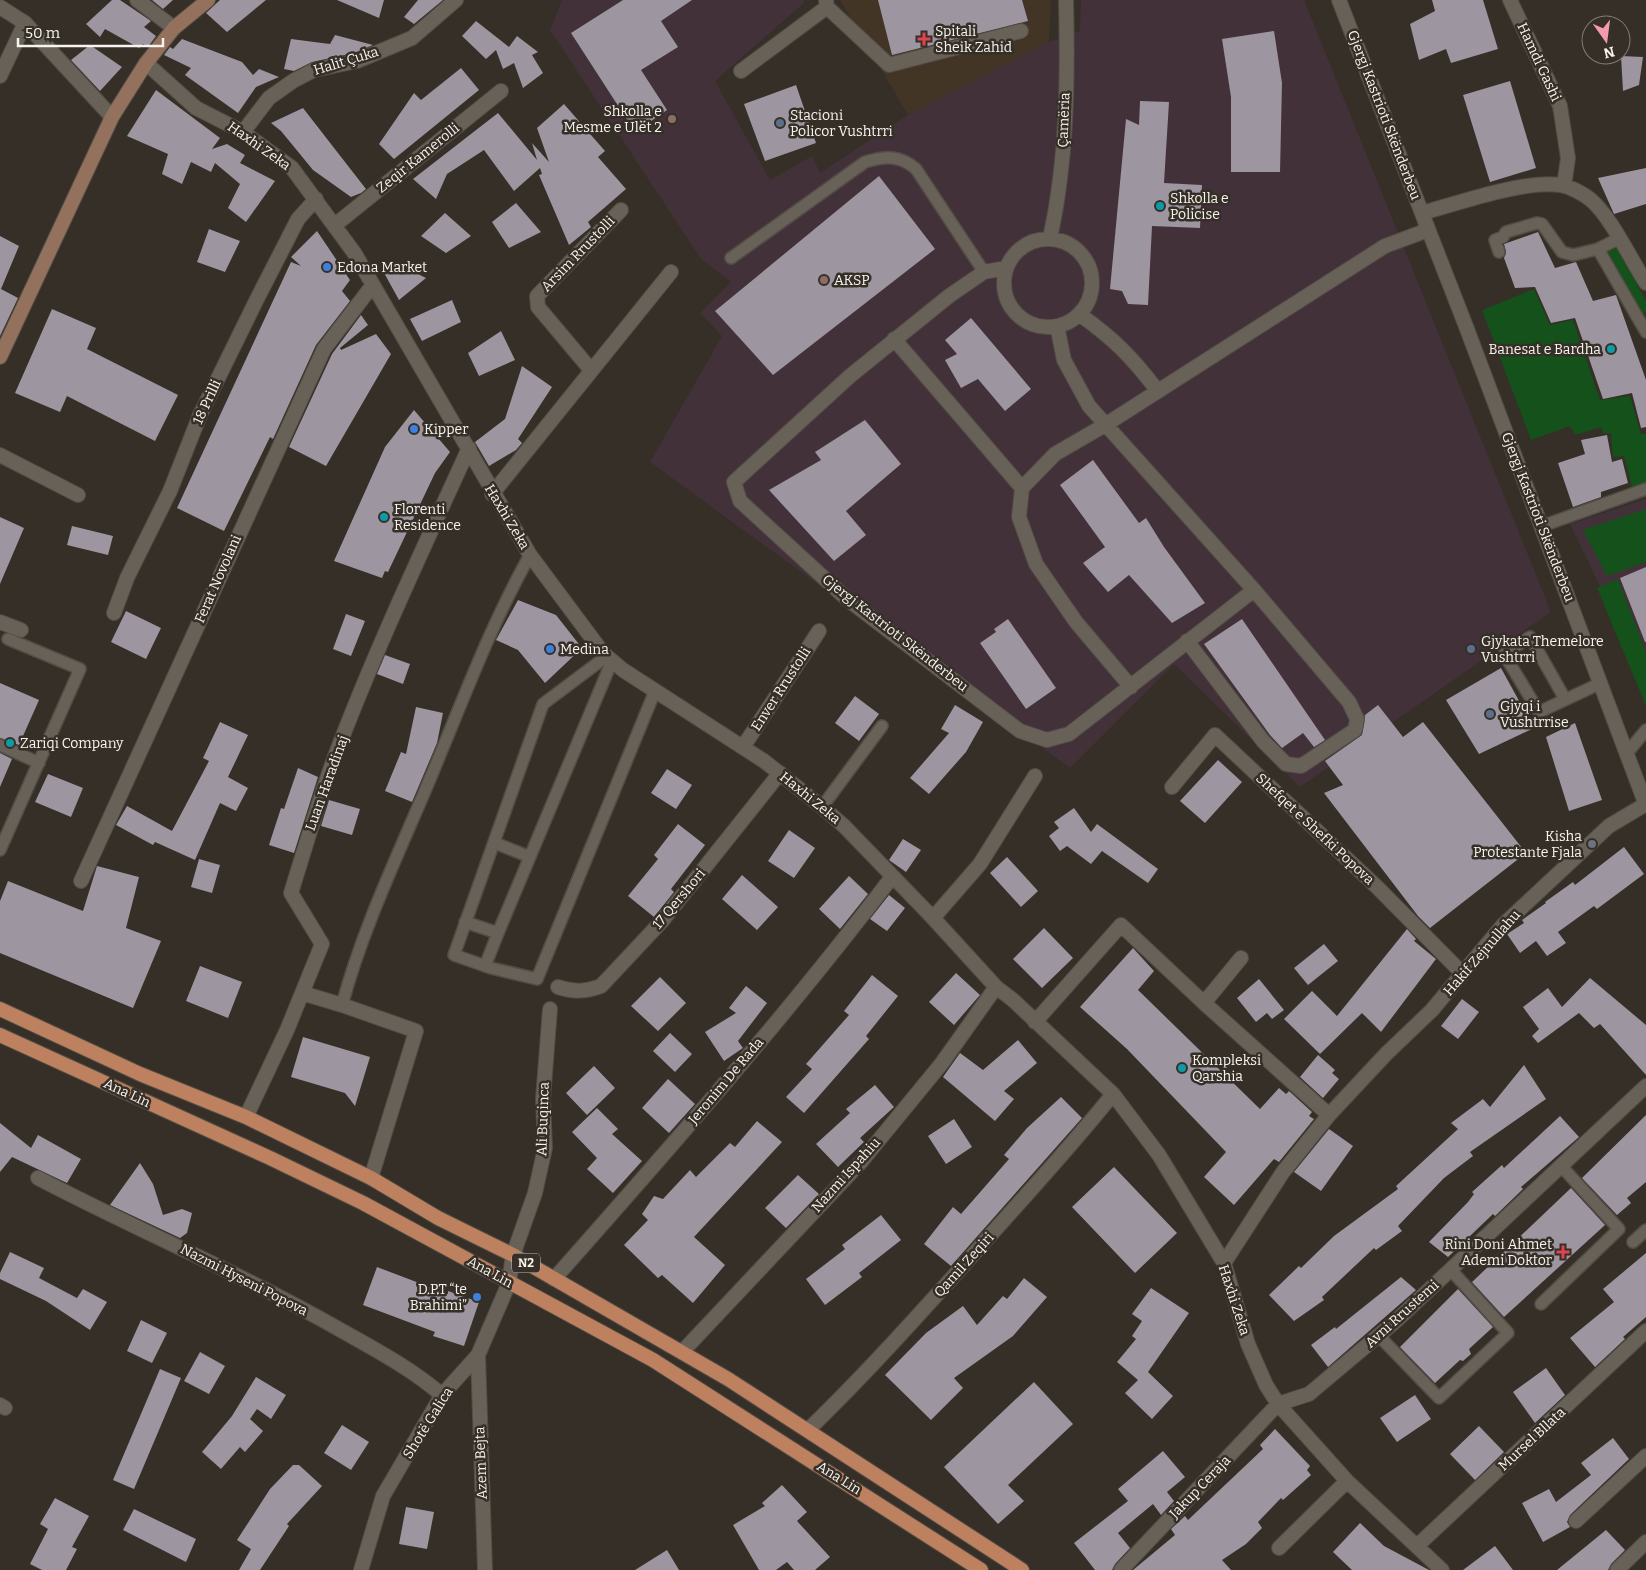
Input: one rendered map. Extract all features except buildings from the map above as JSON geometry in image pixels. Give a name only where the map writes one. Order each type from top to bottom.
[{"type":"main road","points":[[0,357],[112,117],[146,63],[174,28],[208,0]]},
{"type":"main road","name":"Ana Lin","points":[[0,1010],[140,1074],[246,1117],[371,1178],[438,1218],[514,1255],[682,1352],[808,1430],[1022,1570]]},
{"type":"main road","name":"Ana Lin","points":[[0,1035],[270,1158],[363,1203],[652,1360],[981,1570]]},
{"type":"street","points":[[137,0],[174,28]]},
{"type":"street","name":"Halit Çuka","points":[[243,132],[269,98],[293,80],[314,70],[357,61],[412,38],[456,0]]},
{"type":"street","name":"Çamëria","points":[[1050,238],[1059,195],[1063,150],[1067,46],[1066,0]]},
{"type":"street","name":"Gjergj Kastrioti Skënderbeu","points":[[1339,0],[1542,526],[1646,804]]},
{"type":"street","name":"Hamdi Gashi","points":[[1510,0],[1560,106],[1568,158],[1564,186]]},
{"type":"street","points":[[741,72],[826,3],[889,65],[1021,31]]},
{"type":"street","points":[[0,7],[25,23],[112,117]]},
{"type":"street","points":[[0,76],[25,23]]},
{"type":"street","name":"Haxhi Zeka","points":[[146,63],[196,108],[243,132],[292,168],[335,225],[470,448],[492,494],[530,555],[610,659],[655,691],[780,773],[844,826],[933,918],[996,987],[1013,1000],[1112,1094],[1159,1155],[1224,1263],[1248,1344],[1266,1385],[1278,1404],[1347,1481],[1442,1570]]},
{"type":"street","name":"Zeqir Kamerolli","points":[[335,225],[501,91]]},
{"type":"street","points":[[1422,212],[1508,190],[1542,185],[1564,186],[1591,200],[1646,283]]},
{"type":"street","name":"18 Prilli","points":[[114,613],[127,578],[170,491],[200,415],[298,219],[316,199]]},
{"type":"street","name":"Arsim Rrustolli","points":[[591,370],[538,307],[537,296],[621,210]]},
{"type":"street","points":[[1131,687],[1076,622],[1036,564],[1019,517],[1022,488],[1055,454],[1105,426],[1157,390],[1385,246],[1428,230]]},
{"type":"street","points":[[1050,238],[1069,244],[1084,257],[1089,266],[1092,287],[1086,306],[1079,314],[1073,320],[1057,326],[1032,324],[1012,309],[1004,285],[1006,268],[1021,248],[1039,239],[1050,238]]},
{"type":"street","points":[[1006,268],[984,272],[949,296],[894,339],[1022,488]]},
{"type":"street","points":[[492,494],[671,272]]},
{"type":"street","name":"Ferat Novolani","points":[[81,881],[324,349],[372,286]]},
{"type":"street","points":[[1079,314],[1111,337],[1132,358],[1157,390]]},
{"type":"street","points":[[1057,326],[1064,360],[1089,406],[1254,590],[1349,702],[1357,720],[1355,730],[1301,766],[1286,764],[1263,741],[1187,640]]},
{"type":"street","name":"Gjergj Kastrioti Skënderbeu","points":[[894,339],[734,482],[740,500],[847,599],[1020,731],[1047,740],[1069,734],[1131,687],[1187,640],[1254,590]]},
{"type":"street","name":"Luan Haradinaj","points":[[246,1117],[288,1030],[322,944],[291,893],[334,760],[369,672],[470,448]]},
{"type":"street","points":[[0,455],[78,495]]},
{"type":"street","points":[[0,622],[21,630]]},
{"type":"street","name":"Enver Rrustolli","points":[[743,747],[819,631]]},
{"type":"street","name":"Shefqet e Shefki Popova","points":[[1172,787],[1215,735],[1377,887],[1462,973]]},
{"type":"street","name":"17 Qershori","points":[[558,987],[588,991],[601,986],[662,921],[780,773]]},
{"type":"street","points":[[933,918],[980,864],[1036,776]]},
{"type":"street","name":"Hakif Zejnullahu","points":[[1224,1263],[1283,1172],[1329,1115],[1386,1054],[1432,1010],[1504,924],[1609,826],[1646,804]]},
{"type":"street","name":"Jeronim De Rada","points":[[554,1279],[731,1075],[842,943],[892,877]]},
{"type":"street","points":[[1035,1022],[1120,925],[1329,1115]]},
{"type":"street","points":[[1204,1003],[1242,958]]},
{"type":"street","name":"Nazmi Ispahiu","points":[[682,1352],[860,1163],[942,1063],[996,987]]},
{"type":"street","points":[[302,994],[342,1004],[416,1031],[371,1178]]},
{"type":"street","name":"Ali Buqinca","points":[[509,1283],[514,1255],[534,1193],[545,1148],[543,1099],[550,1009]]},
{"type":"street","name":"Avni Rrustemi","points":[[1278,1404],[1310,1394],[1379,1336],[1646,1087]]},
{"type":"street","name":"Qamil Zeqiri","points":[[808,1430],[916,1320],[1072,1145],[1112,1094]]},
{"type":"street","name":"Nazmi Hyseni Popova","points":[[38,1178],[104,1213],[290,1301],[414,1371],[442,1395]]},
{"type":"street","name":"Shotë Galica","points":[[361,1570],[383,1496],[442,1395],[478,1355],[509,1283]]},
{"type":"street","name":"Mursel Bllata","points":[[1417,1546],[1646,1331]]},
{"type":"street","name":"Azem Bejta","points":[[478,1355],[485,1570]]},
{"type":"street","name":"Jakup Ceraja","points":[[1121,1570],[1278,1404]]},
{"type":"street","points":[[1576,1521],[1646,1456]]},
{"type":"street","points":[[1279,1548],[1347,1481]]},
{"type":"street","points":[[1617,1570],[1646,1542]]},
{"type":"lane","points":[[731,258],[865,162],[880,157],[895,157],[906,160],[916,170],[984,272]]},
{"type":"lane","points":[[1499,252],[1495,240],[1503,237],[1506,232],[1537,223],[1542,224],[1562,252],[1573,255],[1598,249],[1618,239]]},
{"type":"lane","points":[[1598,249],[1646,332]]},
{"type":"lane","points":[[1542,526],[1646,489]]},
{"type":"lane","points":[[342,1004],[351,973],[390,870],[502,604],[530,555]]},
{"type":"lane","points":[[1565,698],[1530,637],[1504,654],[1539,712],[1565,698],[1601,683]]},
{"type":"lane","points":[[0,850],[80,669],[8,639]]},
{"type":"lane","points":[[610,659],[543,704],[454,955],[485,966],[537,979],[655,691]]},
{"type":"lane","points":[[485,966],[610,659]]},
{"type":"lane","points":[[822,807],[882,726]]},
{"type":"lane","points":[[1627,753],[1646,730]]},
{"type":"lane","points":[[0,745],[39,763]]},
{"type":"lane","points":[[494,843],[530,857]]},
{"type":"lane","points":[[466,922],[498,933]]},
{"type":"lane","points":[[1541,1304],[1619,1229],[1562,1167]]},
{"type":"lane","points":[[1633,1242],[1646,1230]]},
{"type":"lane","points":[[1379,1336],[1439,1398],[1508,1333],[1451,1270]]},
{"type":"shaded area","points":[[562,0],[804,0],[804,3],[715,81],[770,180],[812,156],[820,173],[908,115],[1049,42],[1080,31],[1081,0],[1304,0],[1551,612],[1300,787],[1174,664],[1070,768],[650,462],[722,336],[700,313],[731,282],[701,259],[550,30]]},
{"type":"shaded area","points":[[840,0],[1051,0],[1049,42],[908,115]]},
{"type":"shaded area","points":[[1646,499],[1646,681],[1570,524]]},
{"type":"green space","points":[[1617,248],[1646,301],[1646,312],[1642,314],[1608,252]]},
{"type":"green space","points":[[1534,289],[1550,325],[1573,320],[1600,400],[1630,396],[1641,434],[1646,434],[1646,487],[1633,491],[1624,456],[1613,457],[1611,433],[1603,433],[1601,427],[1575,435],[1570,426],[1531,440],[1482,310]]},
{"type":"green space","points":[[1646,509],[1646,562],[1607,576],[1583,530]]},
{"type":"green space","points":[[1618,579],[1646,652],[1646,706],[1597,588]]},
{"type":"place","name":"Spitali Sheik Zahid","points":[[924,39]]},
{"type":"place","name":"Shkolla e Mesme e Ulët 2","points":[[672,119]]},
{"type":"place","name":"Stacioni Policor Vushtrri","points":[[780,123]]},
{"type":"place","name":"Shkolla e Policise","points":[[1160,206]]},
{"type":"place","name":"Edona Market","points":[[327,267]]},
{"type":"place","name":"AKSP","points":[[824,280]]},
{"type":"place","name":"Banesat e Bardha","points":[[1611,349]]},
{"type":"place","name":"Kipper","points":[[414,429]]},
{"type":"place","name":"Florenti Residence","points":[[384,517]]},
{"type":"place","name":"Medina","points":[[550,649]]},
{"type":"place","name":"Gjykata Themelore Vushtrri","points":[[1471,649]]},
{"type":"place","name":"Gjyqi i Vushtrrise","points":[[1490,714]]},
{"type":"place","name":"Zariqi Company","points":[[10,743]]},
{"type":"place","name":"Kisha Protestante Fjala","points":[[1592,844]]},
{"type":"place","name":"Kompleksi Qarshia","points":[[1182,1068]]},
{"type":"place","name":"Rini Doni Ahmet Ademi Doktor","points":[[1563,1252]]},
{"type":"place","name":"D.P.T “te Brahimi”","points":[[477,1297]]}]
